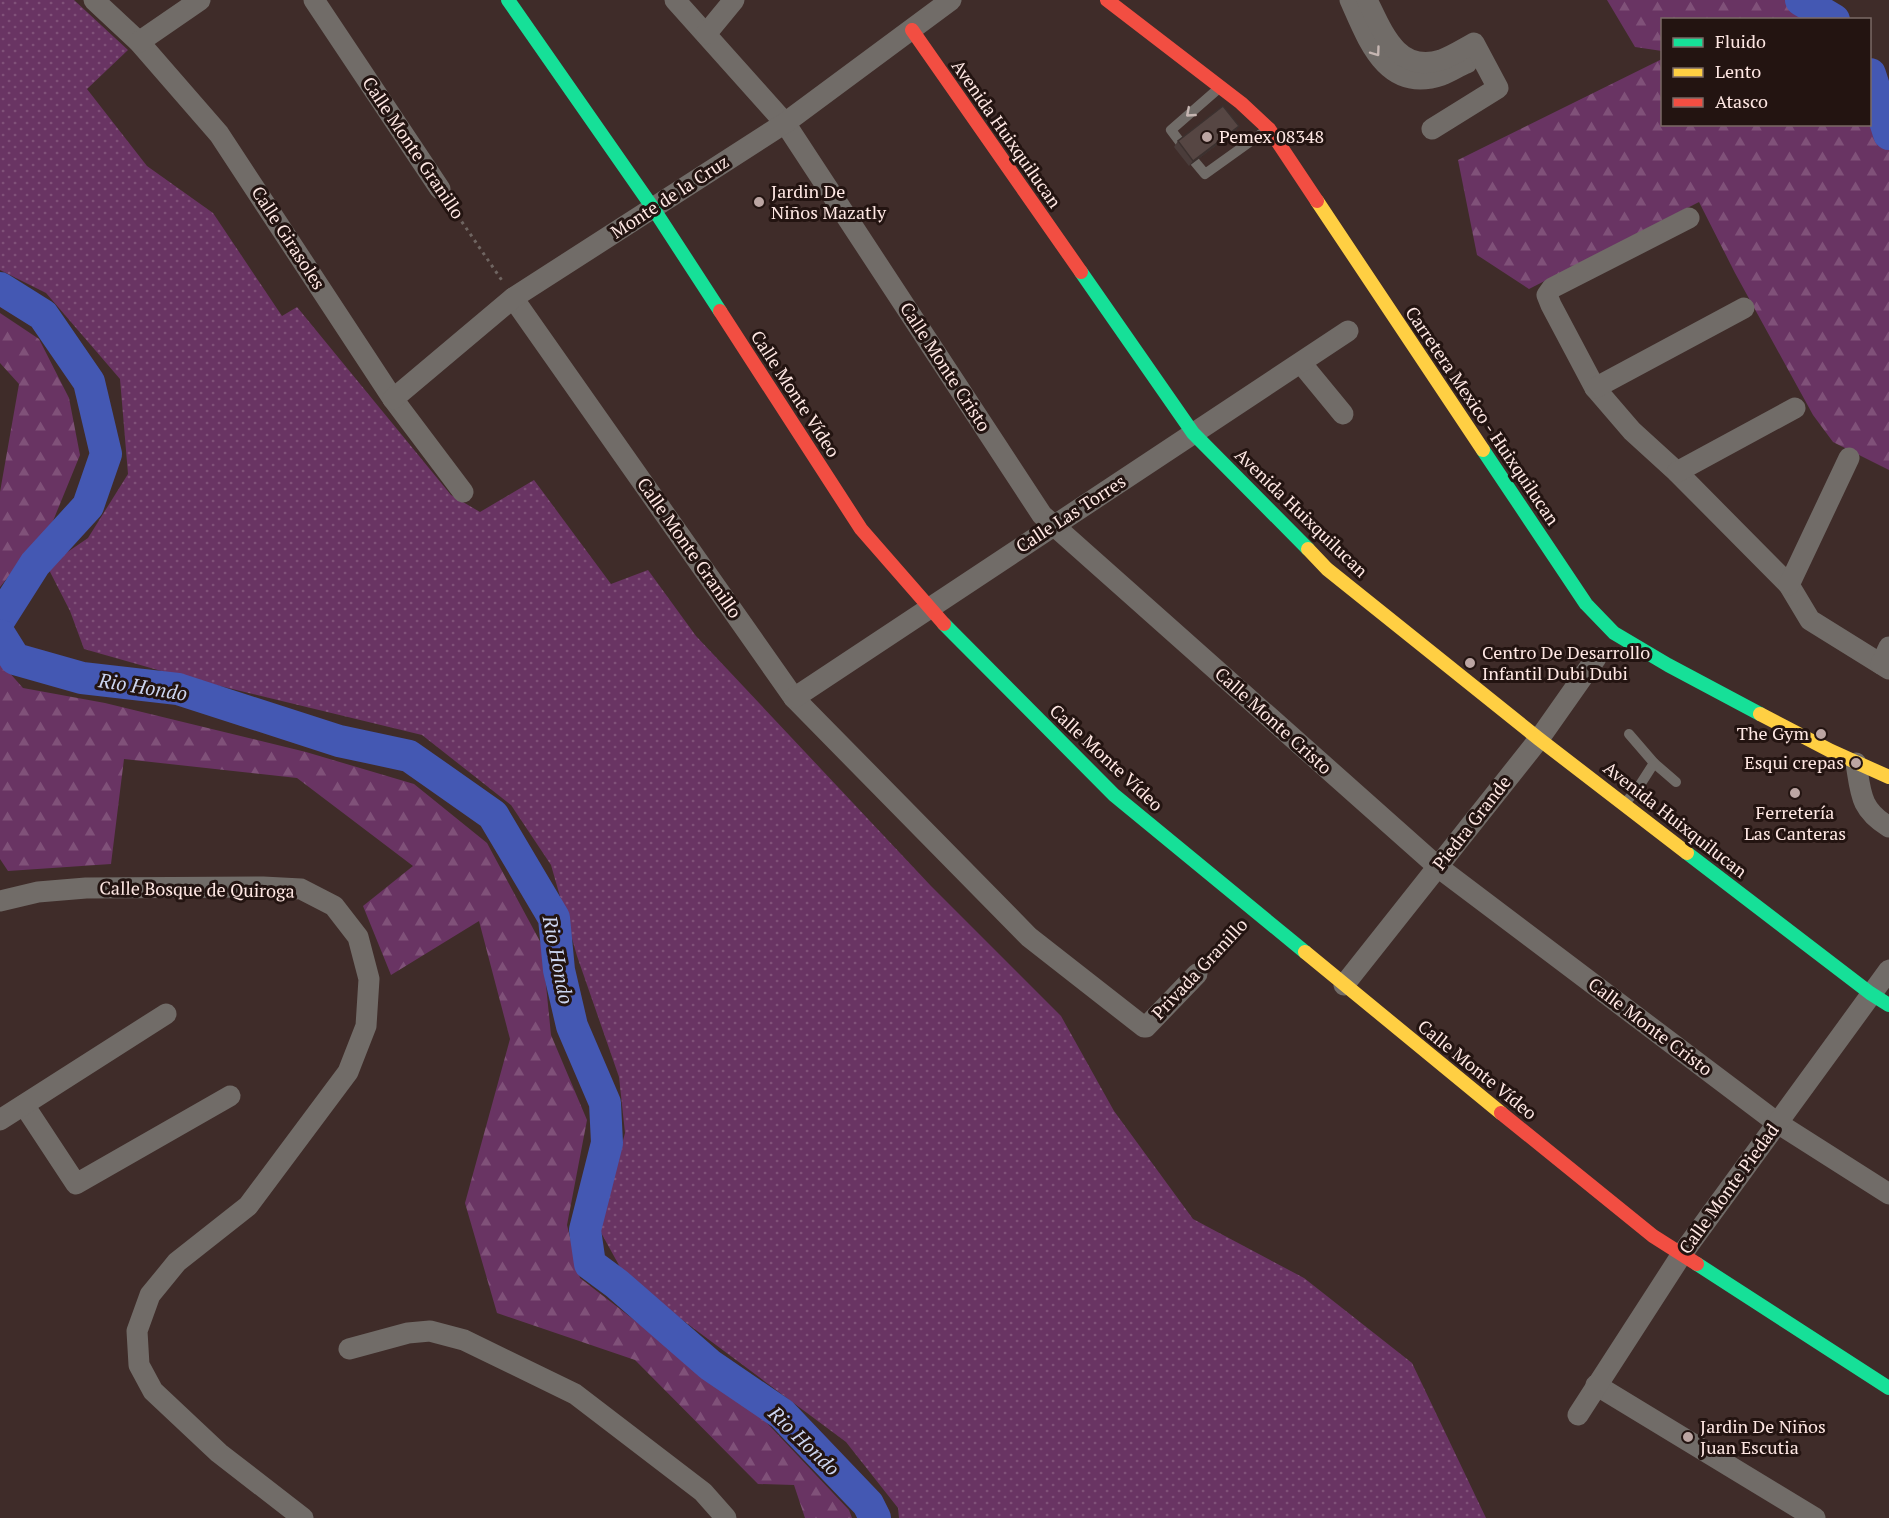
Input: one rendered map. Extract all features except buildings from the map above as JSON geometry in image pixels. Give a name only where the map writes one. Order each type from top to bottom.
[{"type":"street","name":"Calle Girasoles","points":[[94,0],[139,42],[219,134],[393,399],[463,492]]},
{"type":"street","points":[[139,42],[200,0]]},
{"type":"street","name":"Calle Monte Granillo","points":[[314,0],[440,189]]},
{"type":"street","name":"Calle Monte Vídeo","points":[[508,0],[652,208],[861,529],[928,609],[1114,795],[1653,1236],[1889,1388]]},
{"type":"street","name":"Calle Monte Cristo","points":[[675,0],[785,123],[1042,515],[1437,867],[1776,1122],[1889,1194]]},
{"type":"street","points":[[706,34],[734,0]]},
{"type":"street","name":"Monte de la Cruz","points":[[393,399],[513,298],[785,123],[951,0]]},
{"type":"street","name":"Carretera Mexico - Huixquilucan","points":[[1107,0],[1220,87],[1269,129],[1559,564],[1599,620],[1614,633],[1668,665],[1856,763],[1889,777]]},
{"type":"street","points":[[1350,0],[1374,51],[1393,71],[1417,79],[1442,75],[1481,56]]},
{"type":"street","points":[[1367,0],[1388,41],[1403,57],[1421,63],[1440,60],[1474,44],[1498,88],[1432,129]]},
{"type":"street","name":"Avenida Huixquilucan","points":[[912,30],[1193,434],[1327,569],[1539,739],[1870,993],[1889,1005]]},
{"type":"street","points":[[1689,218],[1552,288],[1546,295],[1595,388],[1632,431],[1677,472],[1789,585],[1810,620],[1886,660]]},
{"type":"street","name":"Calle Monte Granillo","points":[[513,298],[794,698],[1029,937],[1144,1027]]},
{"type":"street","points":[[1595,388],[1744,308]]},
{"type":"street","name":"Calle Las Torres","points":[[794,698],[1348,332]]},
{"type":"street","points":[[1301,363],[1343,414]]},
{"type":"street","points":[[1677,472],[1795,408]]},
{"type":"street","points":[[1789,585],[1849,458]]},
{"type":"street","name":"Piedra Grande","points":[[1344,985],[1539,739],[1596,658]]},
{"type":"street","points":[[1856,763],[1862,800],[1874,816],[1889,826]]},
{"type":"street","name":"Calle Bosque de Quiroga","points":[[0,901],[38,892],[86,888],[263,887],[301,889],[334,906],[358,937],[369,979],[367,1014],[366,1026],[348,1072],[248,1206],[177,1262],[150,1295],[137,1331],[139,1365],[153,1391],[219,1453],[303,1518]]},
{"type":"street","name":"Calle Monte Piedad","points":[[1578,1414],[1682,1254],[1870,993],[1889,970]]},
{"type":"street","name":"Privada Granillo","points":[[1144,1027],[1146,1028],[1197,974]]},
{"type":"street","points":[[0,1120],[166,1014]]},
{"type":"street","points":[[24,1105],[76,1184],[230,1096]]},
{"type":"street","points":[[349,1349],[408,1333],[430,1331],[464,1340],[575,1394],[703,1492],[726,1518]]},
{"type":"street","points":[[1596,1385],[1815,1518]]},
{"type":"lane","points":[[1180,142],[1171,130],[1220,87]]},
{"type":"lane","points":[[1195,162],[1205,174],[1269,129]]},
{"type":"lane","points":[[1629,734],[1654,763],[1676,782]]},
{"type":"lane","points":[[1625,803],[1654,763]]},
{"type":"path","name":"Calle Monte Granillo","points":[[440,189],[513,298]]},
{"type":"path","name":"Privada Granillo","points":[[1197,974],[1255,910]]},
{"type":"green space","points":[[0,0],[74,0],[128,50],[87,89],[147,166],[213,213],[282,316],[297,307],[451,495],[480,512],[534,480],[611,584],[648,570],[696,636],[931,886],[1061,1016],[1114,1111],[1193,1219],[1304,1278],[1412,1363],[1486,1518],[899,1518],[898,1508],[846,1442],[626,1278],[599,1229],[625,1133],[619,1077],[577,956],[551,865],[511,805],[422,735],[179,676],[84,649],[70,611],[47,566],[88,538],[128,474],[120,379],[46,293],[0,270]]},
{"type":"green space","points":[[1607,0],[1801,0],[1832,18],[1661,18],[1661,51],[1635,47]]},
{"type":"green space","points":[[1661,59],[1661,126],[1871,126],[1871,72],[1889,131],[1889,470],[1833,442],[1813,415],[1699,202],[1529,289],[1477,255],[1458,160]]},
{"type":"green space","points":[[0,313],[39,339],[69,398],[80,455],[53,521],[0,587],[0,492],[19,384],[0,363]]},
{"type":"green space","points":[[0,662],[23,688],[105,703],[306,752],[414,784],[487,843],[542,945],[551,1035],[587,1120],[567,1225],[580,1278],[766,1422],[849,1510],[852,1518],[805,1518],[794,1485],[758,1484],[635,1360],[497,1313],[465,1203],[510,1039],[479,921],[391,975],[363,906],[413,866],[297,778],[124,759],[111,864],[8,871],[0,859]]},
{"type":"waterway","points":[[1801,0],[1831,18]]},
{"type":"waterway","points":[[1871,77],[1889,134]]},
{"type":"waterway","name":"Rio Hondo","points":[[0,288],[43,315],[89,382],[106,454],[88,506],[35,564],[0,619]]},
{"type":"waterway","name":"Rio Hondo","points":[[0,635],[15,659],[82,678],[178,689],[339,741],[409,756],[493,815],[554,918],[559,970],[572,1026],[605,1103],[607,1143],[585,1230],[590,1264],[617,1284],[710,1365],[782,1414],[868,1504],[875,1518]]},
{"type":"traffic: fast","points":[[508,0],[653,208],[720,311]]},
{"type":"traffic: fast","points":[[1081,272],[1193,433],[1308,549]]},
{"type":"traffic: fast","points":[[1483,450],[1586,604],[1614,633],[1760,714]]},
{"type":"traffic: fast","points":[[944,624],[1114,795],[1305,952]]},
{"type":"traffic: fast","points":[[1687,853],[1870,993],[1889,1005]]},
{"type":"traffic: fast","points":[[1697,1264],[1889,1388]]},
{"type":"traffic: slow","points":[[1317,201],[1483,450]]},
{"type":"traffic: slow","points":[[1308,549],[1327,569],[1539,739],[1687,853]]},
{"type":"traffic: slow","points":[[1760,714],[1831,751],[1889,777]]},
{"type":"traffic: slow","points":[[1305,952],[1501,1113]]},
{"type":"traffic: jam","points":[[1107,0],[1241,103],[1269,129],[1317,201]]},
{"type":"traffic: jam","points":[[912,30],[1081,272]]},
{"type":"traffic: jam","points":[[720,311],[861,529],[944,624]]},
{"type":"traffic: jam","points":[[1501,1113],[1653,1236],[1697,1264]]},
{"type":"place","name":"Pemex 08348","points":[[1207,137]]},
{"type":"place","name":"Jardin De Niños Mazatly","points":[[759,202]]},
{"type":"place","name":"Centro De Desarrollo Infantil Dubi Dubi","points":[[1470,663]]},
{"type":"place","name":"The Gym","points":[[1821,734]]},
{"type":"place","name":"Esqui crepas","points":[[1856,763]]},
{"type":"place","name":"Ferretería Las Canteras","points":[[1795,793]]},
{"type":"place","name":"Jardin De Niños Juan Escutia","points":[[1688,1437]]}]
